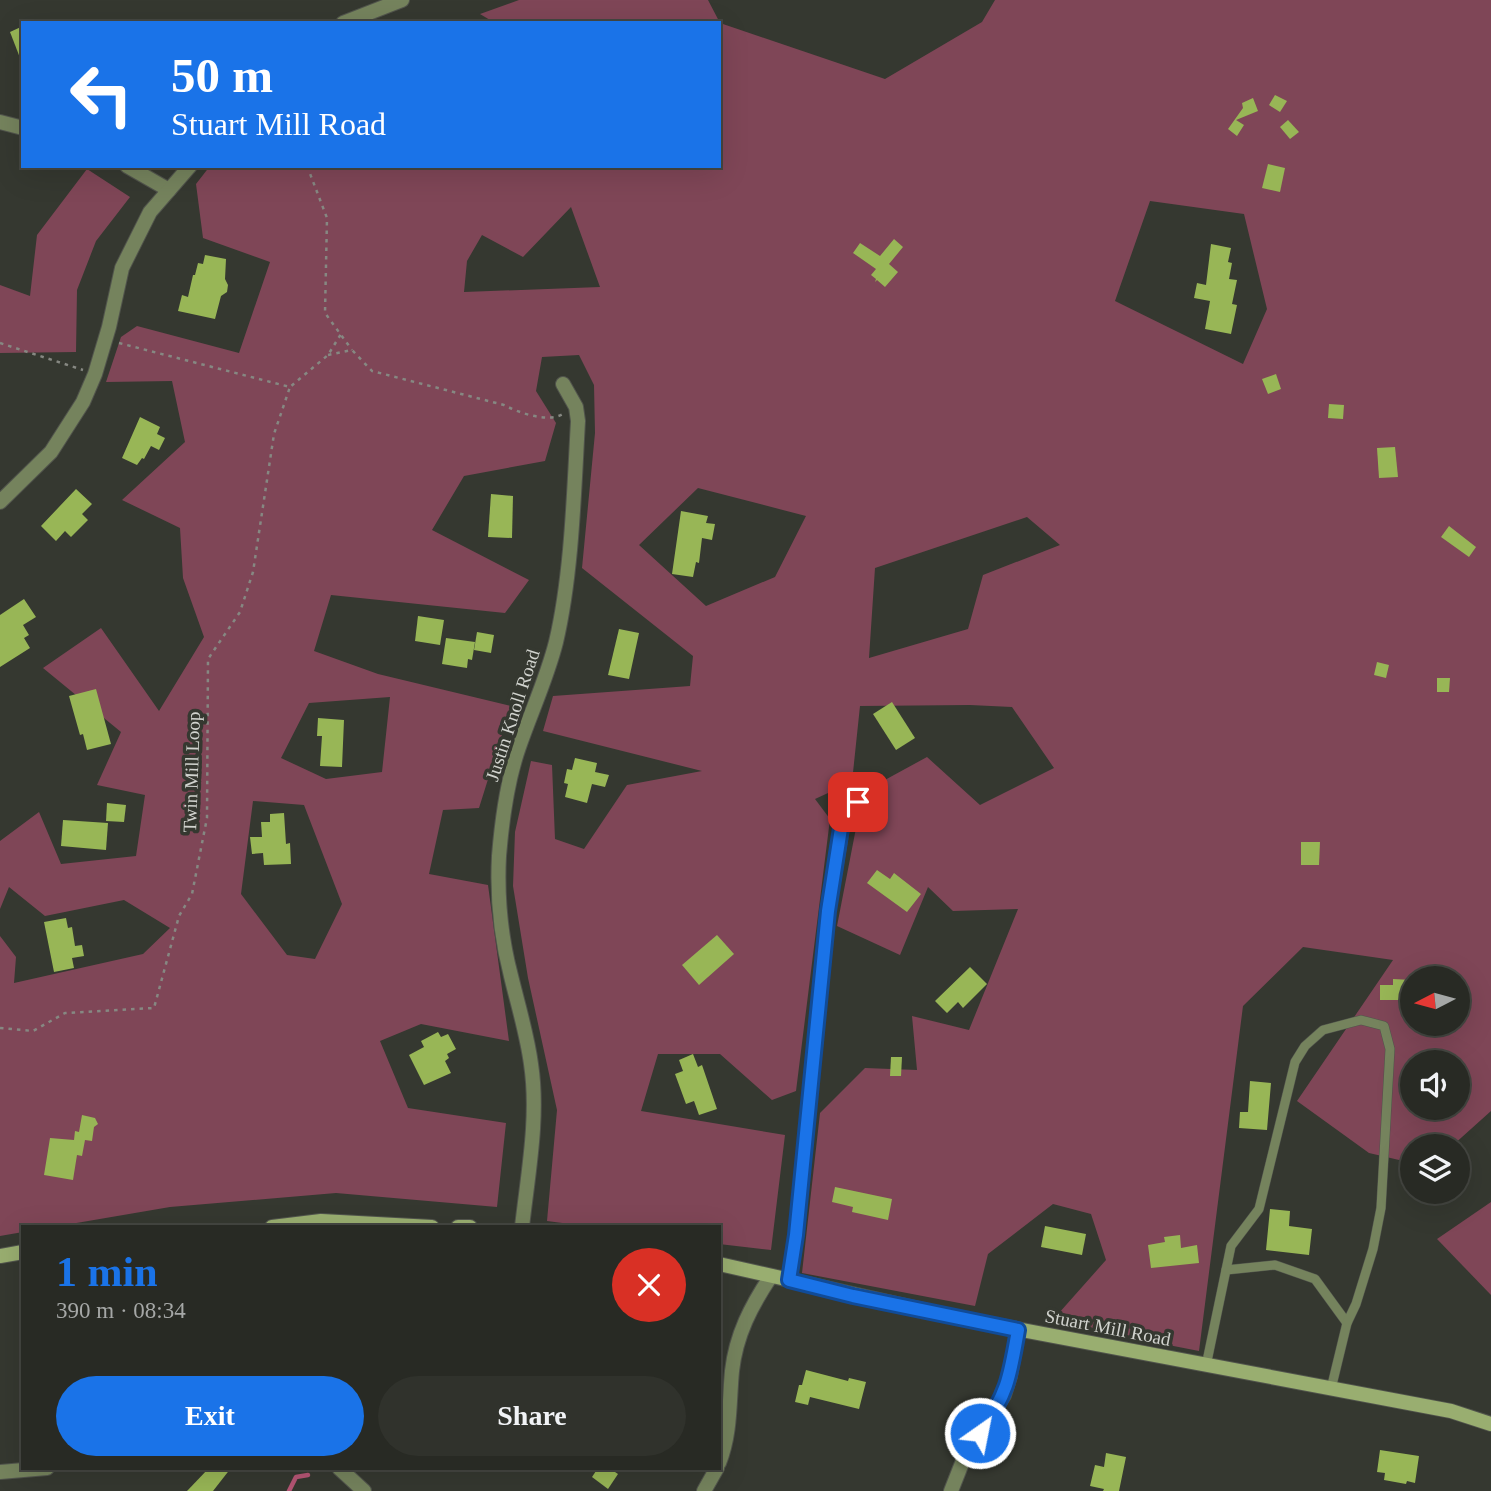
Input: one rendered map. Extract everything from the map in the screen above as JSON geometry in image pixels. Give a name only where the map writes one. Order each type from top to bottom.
[{"type":"main road","points":[[290,1225],[321,1221],[395,1225]]},
{"type":"main road","points":[[0,1256],[21,1252]]},
{"type":"main road","name":"Stuart Mill Road","points":[[721,1264],[853,1296],[1451,1412],[1491,1424]]},
{"type":"street","points":[[347,21],[402,0]]},
{"type":"street","points":[[0,122],[21,127]]},
{"type":"street","points":[[130,168],[169,190]]},
{"type":"street","points":[[0,502],[51,452],[78,411],[95,374],[122,268],[150,212],[188,168]]},
{"type":"street","points":[[563,384],[576,407]]},
{"type":"street","name":"Justin Knoll Road","points":[[522,1225],[534,1097],[526,1031],[504,938],[499,895],[499,859],[509,783],[518,749],[552,655],[561,615],[573,507],[576,407]]},
{"type":"street","points":[[789,1280],[796,1235],[828,911],[839,834],[849,811],[858,802]]},
{"type":"street","points":[[721,1456],[729,1427],[736,1349],[745,1320],[771,1276]]},
{"type":"street","points":[[951,1491],[966,1453],[1004,1395],[1018,1330]]},
{"type":"street","points":[[0,1472],[24,1470]]},
{"type":"street","points":[[342,1470],[364,1491]]},
{"type":"street","points":[[704,1491],[716,1470]]},
{"type":"lane","points":[[1206,1366],[1231,1246],[1259,1209],[1269,1178],[1295,1062],[1305,1046],[1323,1030],[1361,1020],[1384,1026],[1390,1049],[1381,1208],[1373,1249],[1356,1304],[1347,1323],[1331,1389]]},
{"type":"lane","points":[[1226,1270],[1275,1265],[1315,1279],[1347,1323]]},
{"type":"path","points":[[310,168],[327,218],[325,313],[352,350],[372,371],[504,405],[519,412],[557,417],[576,407]]},
{"type":"path","points":[[105,340],[290,387],[328,355],[341,334]]},
{"type":"path","points":[[0,343],[95,374]]},
{"type":"path","points":[[328,355],[352,350]]},
{"type":"path","name":"Twin Mill Loop","points":[[0,1028],[33,1031],[65,1013],[153,1008],[179,916],[192,894],[207,818],[208,659],[240,612],[253,572],[274,434],[290,387]]},
{"type":"shaded area","points":[[519,0],[708,0],[719,21],[492,21],[480,14]]},
{"type":"shaded area","points":[[995,0],[1491,0],[1491,1111],[1465,1134],[1400,1134],[1400,1160],[1369,1153],[1297,1101],[1393,960],[1303,947],[1243,1006],[1199,1351],[1051,1322],[1106,1260],[1091,1214],[1053,1204],[988,1254],[975,1306],[802,1273],[820,1113],[865,1068],[917,1070],[912,1016],[969,1030],[1018,909],[953,911],[928,887],[900,955],[837,926],[857,823],[883,781],[927,757],[980,805],[1054,768],[1012,707],[860,706],[852,782],[815,799],[830,819],[796,1091],[772,1100],[720,1054],[658,1054],[641,1111],[785,1135],[771,1250],[721,1244],[721,1225],[578,1225],[547,1221],[557,1110],[528,978],[513,886],[515,832],[531,761],[552,765],[555,839],[584,849],[627,785],[702,771],[543,731],[553,696],[690,686],[693,656],[582,568],[595,433],[594,385],[579,355],[542,357],[536,391],[556,423],[545,461],[464,476],[432,530],[529,580],[505,613],[331,595],[314,651],[378,674],[511,706],[479,808],[443,810],[429,874],[488,885],[509,1041],[421,1024],[380,1041],[408,1108],[506,1123],[497,1207],[336,1193],[170,1207],[65,1225],[21,1225],[21,1232],[0,1236],[0,936],[16,957],[14,983],[143,954],[170,928],[124,900],[45,916],[9,887],[0,909],[0,841],[39,812],[61,864],[136,856],[145,795],[97,785],[121,732],[43,668],[101,628],[159,711],[204,637],[183,578],[180,528],[122,500],[185,442],[172,381],[106,382],[121,337],[137,326],[239,353],[270,262],[203,238],[196,184],[208,168],[721,168],[721,23],[885,79],[982,22]],"holes":[[[1150,201],[1244,214],[1267,309],[1243,364],[1115,301]],[[571,207],[600,287],[464,292],[467,261],[482,235],[523,257]],[[698,488],[806,516],[775,577],[706,606],[639,545]],[[1027,517],[1060,545],[983,575],[968,629],[869,658],[875,568]],[[390,697],[382,772],[326,779],[281,758],[309,703]],[[253,801],[304,805],[342,904],[315,959],[287,955],[241,894]]]},
{"type":"shaded area","points":[[87,169],[130,197],[96,241],[77,290],[76,352],[0,353],[0,285],[30,296],[37,235]]},
{"type":"shaded area","points":[[1491,1202],[1491,1295],[1437,1239]]},
{"type":"building","points":[[21,27],[21,60],[10,32]]},
{"type":"building","points":[[1275,95],[1287,101],[1280,112],[1269,105]]},
{"type":"building","points":[[1253,98],[1258,111],[1236,120],[1244,125],[1237,136],[1228,129],[1243,108],[1242,103]]},
{"type":"building","points":[[1288,120],[1299,132],[1290,139],[1280,127]]},
{"type":"building","points":[[1268,164],[1285,168],[1280,192],[1262,188]]},
{"type":"building","points":[[894,239],[903,247],[889,264],[898,272],[885,287],[877,280],[875,282],[876,279],[871,275],[876,269],[853,253],[860,243],[880,256]]},
{"type":"building","points":[[1211,244],[1231,248],[1229,279],[1237,280],[1232,304],[1237,305],[1231,334],[1205,329],[1210,301],[1194,298],[1197,283],[1206,285]]},
{"type":"building","points":[[205,255],[226,259],[227,292],[221,296],[215,319],[178,311],[182,295],[188,297],[193,275],[198,263],[203,264]]},
{"type":"building","points":[[1276,374],[1281,389],[1268,394],[1262,379]]},
{"type":"building","points":[[1329,404],[1344,405],[1343,419],[1328,418]]},
{"type":"building","points":[[140,417],[160,427],[157,434],[165,438],[159,450],[151,446],[137,465],[122,458]]},
{"type":"building","points":[[1395,447],[1398,477],[1379,478],[1377,448]]},
{"type":"building","points":[[76,489],[92,504],[82,514],[88,520],[71,537],[65,531],[56,541],[41,526]]},
{"type":"building","points":[[491,494],[513,496],[512,538],[488,537]]},
{"type":"building","points":[[681,511],[708,516],[706,523],[715,524],[712,540],[702,538],[699,563],[696,562],[693,577],[672,574]]},
{"type":"building","points":[[1449,526],[1476,547],[1469,557],[1441,537]]},
{"type":"building","points":[[24,599],[36,617],[23,625],[29,635],[24,638],[30,648],[0,667],[0,615]]},
{"type":"building","points":[[418,616],[444,620],[440,645],[415,641]]},
{"type":"building","points":[[619,629],[639,633],[629,679],[608,675]]},
{"type":"building","points":[[477,632],[494,635],[491,653],[474,650]]},
{"type":"building","points":[[446,638],[475,642],[472,660],[468,659],[467,668],[442,664]]},
{"type":"building","points":[[1377,662],[1389,665],[1386,678],[1374,675]]},
{"type":"building","points":[[1437,678],[1450,678],[1449,692],[1437,692]]},
{"type":"building","points":[[96,689],[111,744],[87,750],[69,696]]},
{"type":"building","points":[[892,702],[915,738],[896,750],[873,714]]},
{"type":"building","points":[[318,718],[344,720],[342,767],[320,766],[322,736],[317,736]]},
{"type":"building","points":[[575,758],[597,763],[595,772],[609,775],[605,787],[592,784],[587,803],[565,797],[567,769],[572,770]]},
{"type":"building","points":[[107,803],[126,805],[124,822],[106,821]]},
{"type":"building","points":[[284,813],[286,844],[290,843],[291,864],[264,865],[263,853],[252,854],[250,837],[262,837],[261,822],[270,822],[270,814]]},
{"type":"building","points":[[63,820],[108,823],[106,850],[61,846]]},
{"type":"building","points":[[1301,842],[1320,842],[1319,865],[1301,865]]},
{"type":"building","points":[[877,870],[890,879],[894,873],[921,894],[907,912],[867,883]]},
{"type":"building","points":[[66,918],[68,928],[72,927],[75,946],[82,945],[84,956],[72,958],[74,968],[54,972],[44,922]]},
{"type":"building","points":[[717,935],[734,954],[699,985],[682,965]]},
{"type":"building","points":[[970,967],[987,984],[963,1008],[958,1002],[947,1013],[935,1001]]},
{"type":"building","points":[[1393,979],[1400,979],[1400,1000],[1380,1000],[1380,985],[1393,985]]},
{"type":"building","points":[[438,1032],[441,1037],[448,1034],[456,1049],[447,1054],[449,1058],[445,1061],[451,1073],[424,1085],[409,1055],[424,1047],[421,1041]]},
{"type":"building","points":[[693,1054],[698,1067],[702,1065],[717,1109],[699,1115],[694,1101],[686,1104],[675,1074],[683,1071],[679,1060]]},
{"type":"building","points":[[891,1057],[902,1057],[901,1076],[890,1076]]},
{"type":"building","points":[[1250,1081],[1271,1083],[1267,1130],[1239,1128],[1240,1112],[1248,1112]]},
{"type":"building","points":[[82,1115],[95,1118],[98,1124],[94,1127],[92,1141],[85,1140],[82,1156],[77,1155],[73,1180],[44,1175],[50,1138],[74,1140],[75,1131],[79,1132]]},
{"type":"building","points":[[835,1187],[892,1199],[888,1220],[852,1212],[853,1207],[832,1202]]},
{"type":"building","points":[[1270,1209],[1290,1211],[1289,1226],[1312,1229],[1309,1255],[1266,1250]]},
{"type":"building","points":[[1045,1226],[1086,1234],[1082,1255],[1041,1247]]},
{"type":"building","points":[[1180,1235],[1181,1248],[1197,1245],[1199,1263],[1151,1268],[1148,1245],[1165,1242],[1164,1237]]},
{"type":"building","points":[[806,1370],[848,1381],[849,1378],[866,1382],[859,1409],[810,1397],[808,1405],[795,1402]]},
{"type":"building","points":[[1380,1450],[1419,1456],[1415,1483],[1384,1480],[1385,1473],[1377,1472]]},
{"type":"building","points":[[1106,1453],[1126,1457],[1119,1491],[1103,1491],[1104,1489],[1090,1486],[1095,1465],[1104,1467]]},
{"type":"building","points":[[207,1470],[229,1470],[213,1491],[187,1491]]},
{"type":"building","points":[[597,1470],[612,1470],[618,1474],[608,1489],[592,1477]]},
{"type":"waterway","points":[[289,1491],[296,1477],[308,1475]]},
{"type":"route","points":[[858,802],[842,822],[839,834],[828,911],[796,1235],[789,1280],[1018,1330],[1004,1395],[980,1433]]}]
